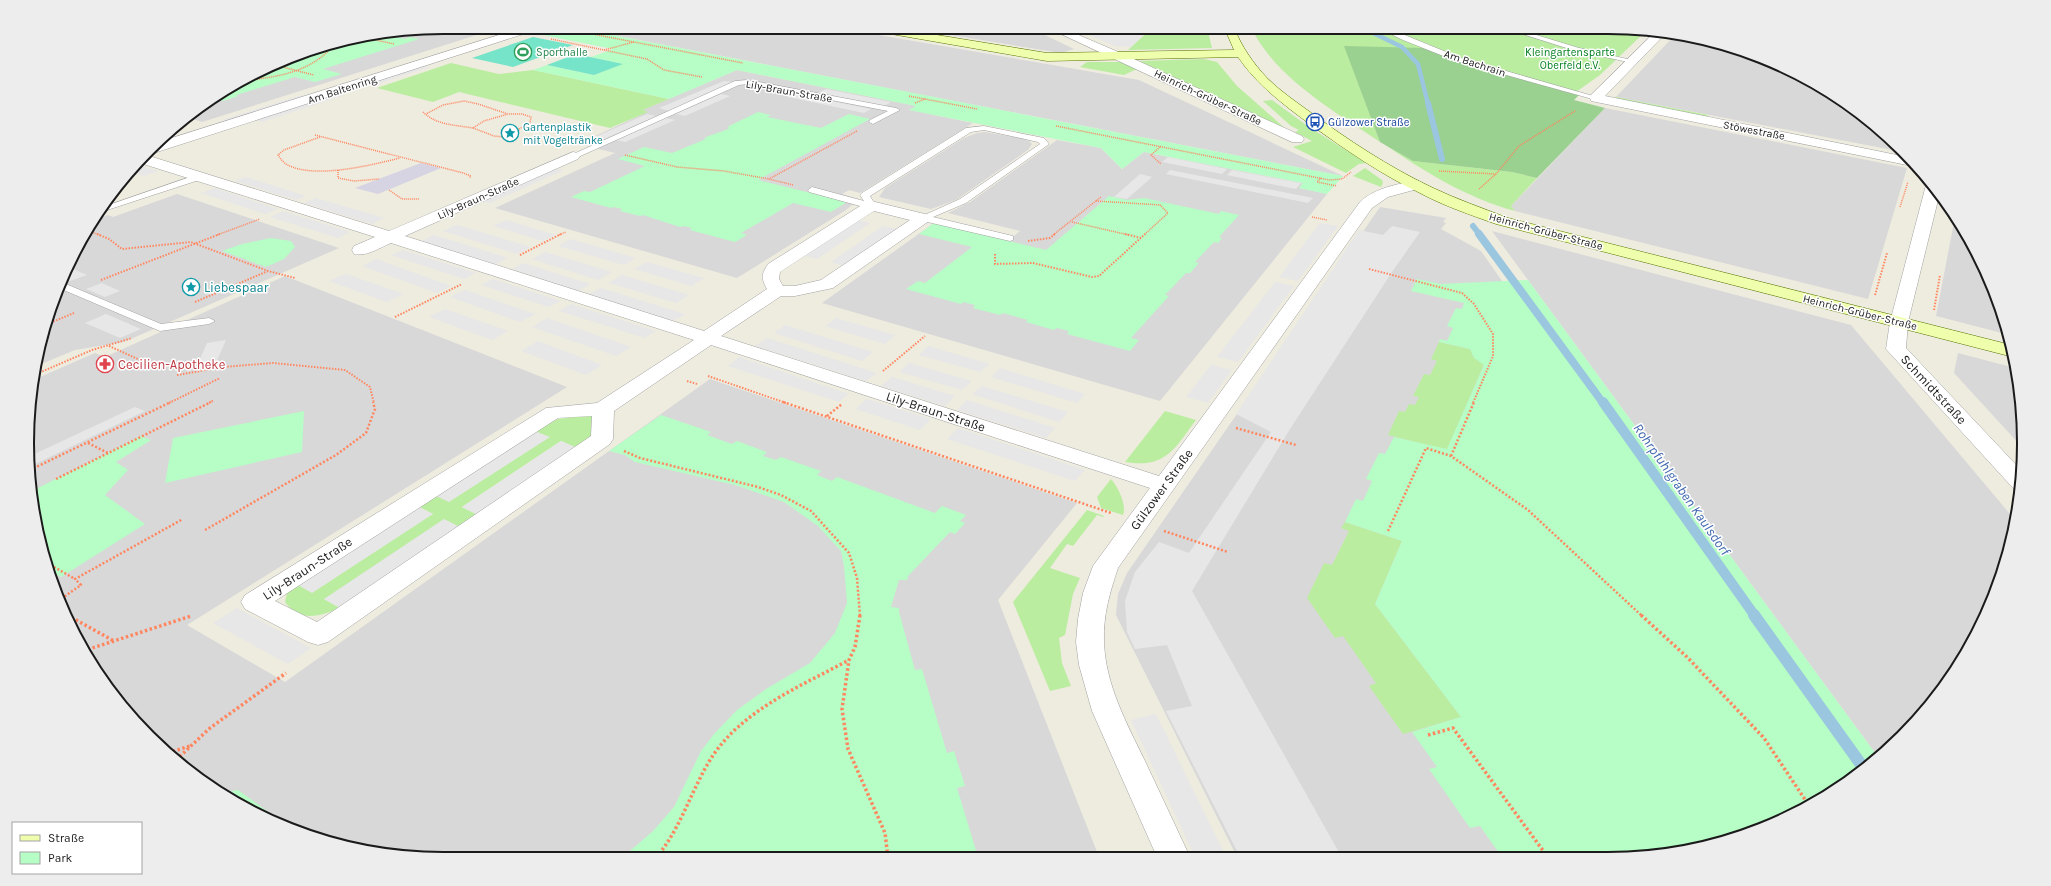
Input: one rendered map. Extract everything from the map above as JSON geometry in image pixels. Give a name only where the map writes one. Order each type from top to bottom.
[{"type":"street","name":"Am Baltenring","points":[[162,146],[513,34]]},
{"type":"street","points":[[910,34],[1047,57],[1119,56]]},
{"type":"street","name":"Heinrich-Grüber-Straße","points":[[1066,34],[1119,56],[1297,139]]},
{"type":"street","points":[[1232,34],[1242,53]]},
{"type":"street","points":[[1596,98],[1657,37]]},
{"type":"street","name":"Heinrich-Grüber-Straße","points":[[1119,56],[1242,53],[1259,77],[1281,96],[1355,149],[1416,185],[1461,206],[1502,221],[2006,349]]},
{"type":"street","name":"Stöwestraße","points":[[1596,98],[1903,160]]},
{"type":"street","name":"Lily-Braun-Straße","points":[[390,236],[573,156]]},
{"type":"street","name":"Lily-Braun-Straße","points":[[148,160],[390,236],[1163,485]]},
{"type":"street","name":"Gülzower Straße","points":[[1172,852],[1099,694],[1089,646],[1089,626],[1092,605],[1098,585],[1106,566],[1163,485],[1366,205],[1375,197],[1385,193],[1416,185]]},
{"type":"street","name":"Schmidtstraße","points":[[1932,194],[1899,322],[1896,349],[2015,477]]},
{"type":"street","points":[[777,291],[770,279],[770,274],[774,268],[871,206],[923,218]]},
{"type":"street","points":[[603,409],[612,401],[700,346],[714,332],[777,291],[795,291],[828,284],[923,218]]},
{"type":"street","points":[[360,250],[390,236]]},
{"type":"street","name":"Lily-Braun-Straße","points":[[603,409],[602,439],[318,635],[254,602],[553,412],[603,409]]},
{"type":"lane","points":[[505,34],[510,35]]},
{"type":"lane","name":"Am Bachrain","points":[[1397,34],[1436,50],[1488,68],[1596,98]]},
{"type":"lane","points":[[1526,34],[1578,50],[1633,61]]},
{"type":"lane","name":"Lily-Braun-Straße","points":[[573,156],[743,82],[896,110],[873,122]]},
{"type":"lane","points":[[871,206],[865,195],[970,130],[984,128],[1042,140],[1045,144],[963,201],[923,218]]},
{"type":"lane","points":[[109,208],[199,177]]},
{"type":"lane","points":[[812,190],[871,206]]},
{"type":"lane","points":[[923,218],[1007,237]]},
{"type":"lane","points":[[64,288],[160,328],[209,321]]},
{"type":"path","points":[[596,34],[747,64]]},
{"type":"path","points":[[546,38],[647,59],[664,70],[705,78]]},
{"type":"path","points":[[375,40],[394,44]]},
{"type":"path","points":[[604,50],[637,41]]},
{"type":"path","points":[[261,77],[307,66],[324,57],[329,51]]},
{"type":"path","points":[[282,67],[316,75]]},
{"type":"path","points":[[903,94],[980,110]]},
{"type":"path","points":[[1474,194],[1496,174],[1519,146],[1596,98]]},
{"type":"path","points":[[426,114],[438,107],[464,102],[476,102],[489,109],[502,111],[508,114]]},
{"type":"path","points":[[423,112],[429,118],[441,123],[473,128],[494,136],[516,138],[519,129],[530,123],[531,117],[522,114],[508,114],[484,121],[473,128]]},
{"type":"path","points":[[769,179],[873,122]]},
{"type":"path","points":[[1050,124],[1321,178],[1342,179],[1348,175]]},
{"type":"path","points":[[315,135],[471,176],[465,181]]},
{"type":"path","points":[[321,137],[284,150],[278,156],[279,159],[290,167],[305,170],[338,170],[402,158]]},
{"type":"path","points":[[593,147],[677,167],[724,171],[769,179],[812,190]]},
{"type":"path","points":[[1160,147],[1150,155],[1161,164]]},
{"type":"path","points":[[338,170],[338,178],[354,181],[379,179]]},
{"type":"path","points":[[1433,171],[1496,174]]},
{"type":"path","points":[[1321,178],[1317,182],[1337,186]]},
{"type":"path","points":[[1900,207],[1908,181]]},
{"type":"path","points":[[389,190],[402,199],[422,199]]},
{"type":"path","points":[[1096,201],[1160,205],[1168,213],[1099,276],[1092,277],[1033,263],[995,264],[994,247],[1007,237],[1033,242],[1050,238],[1071,222],[1096,201],[1101,197]]},
{"type":"path","points":[[72,292],[263,218]]},
{"type":"path","points":[[1071,222],[1140,238]]},
{"type":"path","points":[[92,233],[109,239],[122,249],[191,242],[268,271],[295,278]]},
{"type":"path","points":[[1370,270],[1462,293],[1479,309],[1493,334],[1493,356],[1451,456]]},
{"type":"path","points":[[190,304],[268,271]]},
{"type":"path","points":[[1932,317],[1940,275]]},
{"type":"path","points":[[53,322],[99,303]]},
{"type":"path","points":[[40,372],[92,350],[160,328]]},
{"type":"path","points":[[108,346],[160,369]]},
{"type":"path","points":[[177,375],[223,367],[273,363],[345,370],[370,387],[375,409],[366,433],[336,455],[204,530]]},
{"type":"path","points":[[708,376],[1116,515]]},
{"type":"path","points":[[35,468],[220,378]]},
{"type":"path","points":[[56,479],[214,400]]},
{"type":"path","points":[[1232,426],[1296,445]]},
{"type":"path","points":[[88,442],[108,453]]},
{"type":"path","points":[[618,448],[640,458],[758,487],[781,495],[811,511],[849,553],[858,578],[860,618],[855,647],[849,660],[842,709],[848,749],[885,834],[887,852]]},
{"type":"path","points":[[1388,532],[1426,448],[1451,456],[1528,510],[1687,658],[1764,738],[1806,801]]},
{"type":"path","points":[[76,579],[184,519]]},
{"type":"path","points":[[1159,530],[1228,552]]},
{"type":"path","points":[[54,567],[76,579],[81,585],[64,597]]},
{"type":"path","points":[[90,649],[191,616]]},
{"type":"path","points":[[73,618],[114,641]]},
{"type":"path","points":[[91,651],[94,648]]},
{"type":"path","points":[[662,852],[667,846],[688,809],[710,759],[735,729],[772,703],[849,660]]},
{"type":"path","points":[[180,756],[210,728],[286,673]]},
{"type":"path","points":[[1428,735],[1453,728],[1544,852]]},
{"type":"path","points":[[173,751],[191,746]]},
{"type":"shaded area","points":[[443,34],[480,34],[202,122],[194,119],[238,89],[286,65],[337,48],[390,37]]},
{"type":"shaded area","points":[[608,34],[873,34],[1139,80],[1343,176]]},
{"type":"shaded area","points":[[945,34],[1043,34],[1074,49],[1061,53]]},
{"type":"shaded area","points":[[1087,34],[1145,34],[1131,47],[1115,46]]},
{"type":"shaded area","points":[[1671,39],[1688,42],[1739,56],[1765,65],[1789,76],[1835,103],[1878,135],[1893,150],[1616,97]]},
{"type":"shaded area","points":[[422,66],[429,67],[374,85],[367,83]]},
{"type":"shaded area","points":[[737,70],[917,106],[910,110],[973,123],[860,193],[849,190],[842,194],[859,199],[846,210],[737,278],[495,208],[615,153],[578,144],[647,112],[642,110]]},
{"type":"shaded area","points":[[724,81],[733,82],[669,111],[659,108]]},
{"type":"shaded area","points":[[826,89],[891,102],[884,106],[818,93]]},
{"type":"shaded area","points":[[337,93],[344,95],[262,122],[255,120]]},
{"type":"shaded area","points":[[721,94],[730,96],[685,116],[676,114]]},
{"type":"shaded area","points":[[796,94],[871,109],[864,113],[788,97]]},
{"type":"shaded area","points":[[299,96],[306,97],[229,122],[222,120]]},
{"type":"shaded area","points":[[1605,108],[1907,168],[1868,299],[1515,211],[1511,206]]},
{"type":"shaded area","points":[[647,114],[656,116],[588,146],[579,144]]},
{"type":"shaded area","points":[[666,118],[675,120],[625,142],[616,140]]},
{"type":"shaded area","points":[[985,132],[1020,138],[1029,141],[1032,144],[1028,150],[956,200],[931,209],[879,197],[885,188],[964,138],[977,133]]},
{"type":"shaded area","points":[[1057,140],[1101,148],[1122,169],[1144,152],[1303,183],[1300,188],[1327,194],[1160,401],[822,303],[934,223],[1008,241],[1020,231],[948,213],[970,202]]},
{"type":"shaded area","points":[[1168,157],[1227,169],[1222,174],[1162,162]]},
{"type":"shaded area","points":[[421,163],[441,168],[378,194],[355,188]]},
{"type":"shaded area","points":[[142,166],[158,171],[144,176],[135,173]]},
{"type":"shaded area","points":[[554,168],[564,170],[490,203],[481,200]]},
{"type":"shaded area","points":[[1170,170],[1313,198],[1308,203],[1166,174]]},
{"type":"shaded area","points":[[1232,170],[1301,183],[1296,189],[1227,175]]},
{"type":"shaded area","points":[[1140,174],[1152,177],[1127,199],[1114,197]]},
{"type":"shaded area","points":[[246,177],[306,196],[296,200],[235,181]]},
{"type":"shaded area","points":[[215,188],[278,209],[265,214],[201,193]]},
{"type":"shaded area","points":[[177,194],[339,248],[124,342],[75,350],[42,364],[56,312],[65,286],[76,262],[102,217],[108,215],[113,217]]},
{"type":"shaded area","points":[[316,198],[384,218],[372,224],[304,203]]},
{"type":"shaded area","points":[[1380,207],[1446,218],[1443,222],[1446,223],[1441,229],[1481,251],[1847,774],[1812,797],[1765,821],[1714,838],[1661,849],[1608,852],[1234,852],[1116,615],[1118,594],[1127,573]]},
{"type":"shaded area","points":[[283,211],[350,232],[338,238],[270,217]]},
{"type":"shaded area","points":[[506,220],[556,235],[543,241],[493,226]]},
{"type":"shaded area","points":[[857,220],[870,223],[817,259],[803,255]]},
{"type":"shaded area","points":[[1320,223],[1338,226],[1298,281],[1279,277]]},
{"type":"shaded area","points":[[457,225],[531,247],[517,254],[443,231]]},
{"type":"shaded area","points":[[1953,225],[1975,262],[1986,286],[2002,333],[1936,316]]},
{"type":"shaded area","points":[[883,226],[897,229],[845,266],[831,262]]},
{"type":"shaded area","points":[[1392,226],[1420,232],[1392,272],[1290,429],[1192,591],[1339,852],[1237,852],[1166,711],[1192,706],[1167,645],[1135,649],[1127,632],[1125,601],[1135,572],[1159,542],[1189,553],[1271,432],[1236,414],[1359,230],[1383,235]]},
{"type":"shaded area","points":[[1492,231],[1851,325],[2011,515],[2003,549],[1986,600],[1962,648],[1948,670],[1916,713],[1875,753]]},
{"type":"shaded area","points":[[434,235],[508,258],[495,264],[422,241]]},
{"type":"shaded area","points":[[570,239],[636,258],[624,265],[558,246]]},
{"type":"shaded area","points":[[403,250],[476,273],[464,279],[391,255]]},
{"type":"shaded area","points":[[545,252],[612,272],[598,280],[532,259]]},
{"type":"shaded area","points":[[376,259],[451,286],[437,293],[362,266]]},
{"type":"shaded area","points":[[647,262],[704,278],[692,286],[634,269]]},
{"type":"shaded area","points":[[523,263],[590,284],[579,291],[512,269]]},
{"type":"shaded area","points":[[73,269],[87,275],[70,281],[68,280]]},
{"type":"shaded area","points":[[346,274],[404,294],[387,302],[329,281]]},
{"type":"shaded area","points":[[622,275],[689,295],[676,303],[609,283]]},
{"type":"shaded area","points":[[285,276],[567,387],[187,625],[285,682],[710,379],[1077,503],[998,600],[1097,852],[416,851],[390,849],[337,838],[286,821],[262,810],[216,783],[173,751],[135,713],[103,670],[89,648],[65,600],[48,549],[37,496],[34,443],[37,390],[39,377],[95,353],[105,357]]},
{"type":"shaded area","points":[[493,279],[561,301],[549,307],[481,285]]},
{"type":"shaded area","points":[[1275,282],[1294,286],[1238,362],[1217,357]]},
{"type":"shaded area","points":[[102,283],[120,291],[105,297],[86,289]]},
{"type":"shaded area","points":[[601,288],[685,314],[673,321],[589,294]]},
{"type":"shaded area","points":[[465,290],[535,314],[520,322],[450,297]]},
{"type":"shaded area","points":[[571,304],[656,331],[645,338],[559,311]]},
{"type":"shaded area","points":[[445,309],[508,331],[492,340],[429,317]]},
{"type":"shaded area","points":[[106,314],[141,329],[120,338],[85,323]]},
{"type":"shaded area","points":[[547,318],[631,347],[616,356],[532,327]]},
{"type":"shaded area","points":[[836,318],[895,335],[885,344],[825,326]]},
{"type":"shaded area","points":[[785,325],[873,352],[862,361],[774,333]]},
{"type":"shaded area","points":[[767,338],[877,373],[866,381],[755,346]]},
{"type":"shaded area","points":[[226,340],[215,365],[196,368],[207,343]]},
{"type":"shaded area","points":[[538,341],[602,365],[586,375],[521,351]]},
{"type":"shaded area","points":[[928,346],[990,364],[980,372],[919,355]]},
{"type":"shaded area","points":[[1958,353],[2010,367],[2014,390],[2017,441],[1954,373]]},
{"type":"shaded area","points":[[739,357],[849,394],[839,402],[728,366]]},
{"type":"shaded area","points":[[909,363],[972,381],[962,390],[899,372]]},
{"type":"shaded area","points":[[1211,365],[1232,370],[1208,403],[1186,397]]},
{"type":"shaded area","points":[[1000,368],[1085,394],[1077,403],[991,377]]},
{"type":"shaded area","points":[[892,377],[955,396],[945,406],[881,386]]},
{"type":"shaded area","points":[[982,386],[1068,412],[1059,422],[972,394]]},
{"type":"shaded area","points":[[867,399],[931,419],[920,430],[855,409]]},
{"type":"shaded area","points":[[967,400],[1055,428],[1046,438],[957,410]]},
{"type":"shaded area","points":[[135,407],[145,411],[35,464],[34,454]]},
{"type":"shaded area","points":[[958,428],[1085,470],[1075,481],[947,439]]},
{"type":"shaded area","points":[[534,431],[550,437],[449,502],[434,495]]},
{"type":"shaded area","points":[[561,441],[577,448],[478,515],[462,507]]},
{"type":"shaded area","points":[[417,506],[433,514],[312,593],[296,584]]},
{"type":"shaded area","points":[[444,519],[460,527],[340,608],[324,599]]},
{"type":"shaded area","points":[[237,608],[311,648],[288,664],[213,623]]},
{"type":"shaded area","points":[[1156,714],[1224,852],[1193,852],[1131,720]]},
{"type":"green space","points":[[538,34],[607,34],[1343,176],[1327,194],[1299,188],[1303,183],[1144,152],[1122,169],[1101,148],[909,110],[916,106],[737,70],[669,99],[533,70],[547,65],[594,75],[622,64],[591,57],[613,49]]},
{"type":"green space","points":[[1145,34],[1209,34],[1212,48],[1128,50]]},
{"type":"green space","name":"Kleingartensparte Oberfeld e.V.","points":[[1255,34],[1608,34],[1641,35],[1600,75],[1576,92],[1345,47],[1380,142],[1325,106],[1307,92],[1275,62],[1261,45]]},
{"type":"green space","points":[[390,37],[405,39],[410,37],[419,39],[323,69],[342,74],[315,82],[295,77],[236,95],[238,96],[223,101],[220,100],[262,76],[286,65],[337,48]]},
{"type":"green space","name":"Sporthalle","points":[[533,37],[573,45],[513,67],[472,58]]},
{"type":"green space","points":[[1344,46],[1425,48],[1581,93],[1574,100],[1605,108],[1537,178],[1512,172],[1413,161],[1380,142]]},
{"type":"green space","points":[[576,54],[623,64],[594,75],[547,65]]},
{"type":"green space","points":[[1204,59],[1217,62],[1237,86],[1287,130],[1139,61]]},
{"type":"green space","points":[[1087,62],[1126,62],[1139,68],[1124,75],[1080,67]]},
{"type":"green space","points":[[451,63],[499,74],[533,70],[669,99],[643,110],[648,112],[610,128],[459,92],[433,102],[377,88]]},
{"type":"green space","points":[[1616,97],[1708,115],[1706,117],[1613,99]]},
{"type":"green space","points":[[1272,100],[1309,127],[1366,163],[1359,164],[1346,173],[1293,147],[1312,141],[1295,132],[1299,130],[1291,126],[1263,101]]},
{"type":"green space","points":[[758,112],[771,115],[767,117],[821,128],[849,114],[870,119],[758,180],[847,202],[831,212],[793,203],[741,233],[747,235],[735,242],[690,230],[692,228],[683,226],[680,227],[643,215],[640,216],[620,211],[622,209],[614,207],[611,208],[571,197],[584,191],[590,192],[645,166],[618,159],[644,147],[672,153],[730,128],[727,127]]},
{"type":"green space","points":[[1384,144],[1413,161],[1512,172],[1537,178],[1511,206],[1515,211],[1480,199],[1447,183]]},
{"type":"green space","points":[[1365,168],[1382,180],[1383,183],[1381,187],[1353,176]]},
{"type":"green space","points":[[1109,196],[1127,200],[1144,198],[1219,214],[1221,211],[1239,215],[1219,237],[1222,238],[1218,243],[1214,242],[1195,262],[1199,263],[1190,273],[1186,273],[1165,295],[1169,296],[1131,338],[1139,340],[1130,351],[1067,334],[1069,331],[1057,328],[1054,330],[1026,322],[1028,320],[1003,313],[1000,315],[973,308],[975,305],[963,302],[961,304],[906,289],[918,281],[925,283],[972,247],[919,234],[934,223],[1046,250]]},
{"type":"green space","points":[[271,238],[291,241],[295,247],[284,259],[266,267],[222,251],[242,244]]},
{"type":"green space","points":[[1417,279],[1441,284],[1528,280],[1875,753],[1835,783],[1789,810],[1765,821],[1714,838],[1661,849],[1608,852],[1498,852],[1480,826],[1470,828],[1429,769],[1437,767],[1412,732],[1461,717],[1375,604],[1402,541],[1345,522],[1356,499],[1363,501],[1372,481],[1366,479],[1379,453],[1385,454],[1394,437],[1447,449],[1484,365],[1474,358],[1470,349],[1439,342],[1440,339],[1447,341],[1453,328],[1447,326],[1456,308],[1462,309],[1464,303],[1411,291]]},
{"type":"green space","points":[[1439,342],[1470,349],[1474,358],[1484,364],[1447,450],[1388,435],[1399,411],[1405,412],[1409,404],[1415,405],[1419,397],[1413,396],[1424,374],[1430,375],[1437,361],[1431,359]]},
{"type":"green space","points":[[304,411],[302,452],[165,483],[173,438]]},
{"type":"green space","points":[[1165,411],[1196,420],[1175,447],[1160,459],[1139,463],[1125,462]]},
{"type":"green space","points":[[588,415],[592,416],[591,438],[577,448],[561,441],[462,507],[478,515],[460,527],[324,599],[340,608],[311,616],[297,613],[285,602],[287,593],[296,584],[433,514],[417,506],[549,437],[534,431],[558,419]]},
{"type":"green space","points":[[661,415],[711,432],[707,435],[732,444],[737,441],[767,452],[763,456],[776,460],[781,457],[821,471],[817,475],[832,481],[837,477],[935,513],[942,506],[966,515],[960,521],[965,523],[955,534],[950,532],[908,576],[907,580],[899,580],[891,607],[899,608],[915,670],[922,669],[947,753],[954,751],[965,786],[957,788],[976,852],[629,852],[653,831],[674,807],[701,751],[714,734],[737,710],[766,689],[810,663],[835,633],[847,603],[844,566],[841,551],[818,526],[784,502],[735,485],[635,462],[625,455],[609,451]]},
{"type":"green space","points":[[141,436],[151,440],[116,462],[128,470],[105,495],[145,524],[61,577],[56,574],[48,549],[36,489]]},
{"type":"green space","points":[[1111,479],[1123,501],[1123,515],[1101,508],[1097,497]]},
{"type":"green space","points":[[1087,510],[1104,516],[1097,515],[1073,546],[1067,544],[1050,568],[1080,578],[1073,594],[1065,635],[1059,638],[1062,663],[1071,686],[1050,691],[1013,602]]},
{"type":"green space","points":[[1345,522],[1402,541],[1375,604],[1461,717],[1403,734],[1369,686],[1376,683],[1343,636],[1335,638],[1307,598],[1324,563],[1332,565],[1349,531],[1341,528]]},
{"type":"green space","points":[[238,790],[272,815],[229,792]]},
{"type":"waterway","name":"Rohrpfuhlgraben Kaulsdorf","points":[[1375,34],[1402,47],[1418,64],[1428,104]]},
{"type":"waterway","name":"Rohrpfuhlgraben Kaulsdorf","points":[[1428,103],[1442,159]]},
{"type":"waterway","name":"Rohrpfuhlgraben Kaulsdorf","points":[[1473,226],[1480,235]]},
{"type":"waterway","name":"Rohrpfuhlgraben Kaulsdorf","points":[[1479,234],[1603,403]]},
{"type":"waterway","name":"Rohrpfuhlgraben Kaulsdorf","points":[[1603,402],[1755,616]]},
{"type":"waterway","name":"Rohrpfuhlgraben Kaulsdorf","points":[[1754,615],[1861,764]]},
{"type":"place","name":"Sporthalle","points":[[523,52]]},
{"type":"place","name":"Gülzower Straße","points":[[1315,122]]},
{"type":"place","name":"Gartenplastik mit Vogeltränke","points":[[510,133]]},
{"type":"place","name":"Liebespaar","points":[[191,287]]},
{"type":"place","name":"Cecilien-Apotheke","points":[[105,364]]}]
